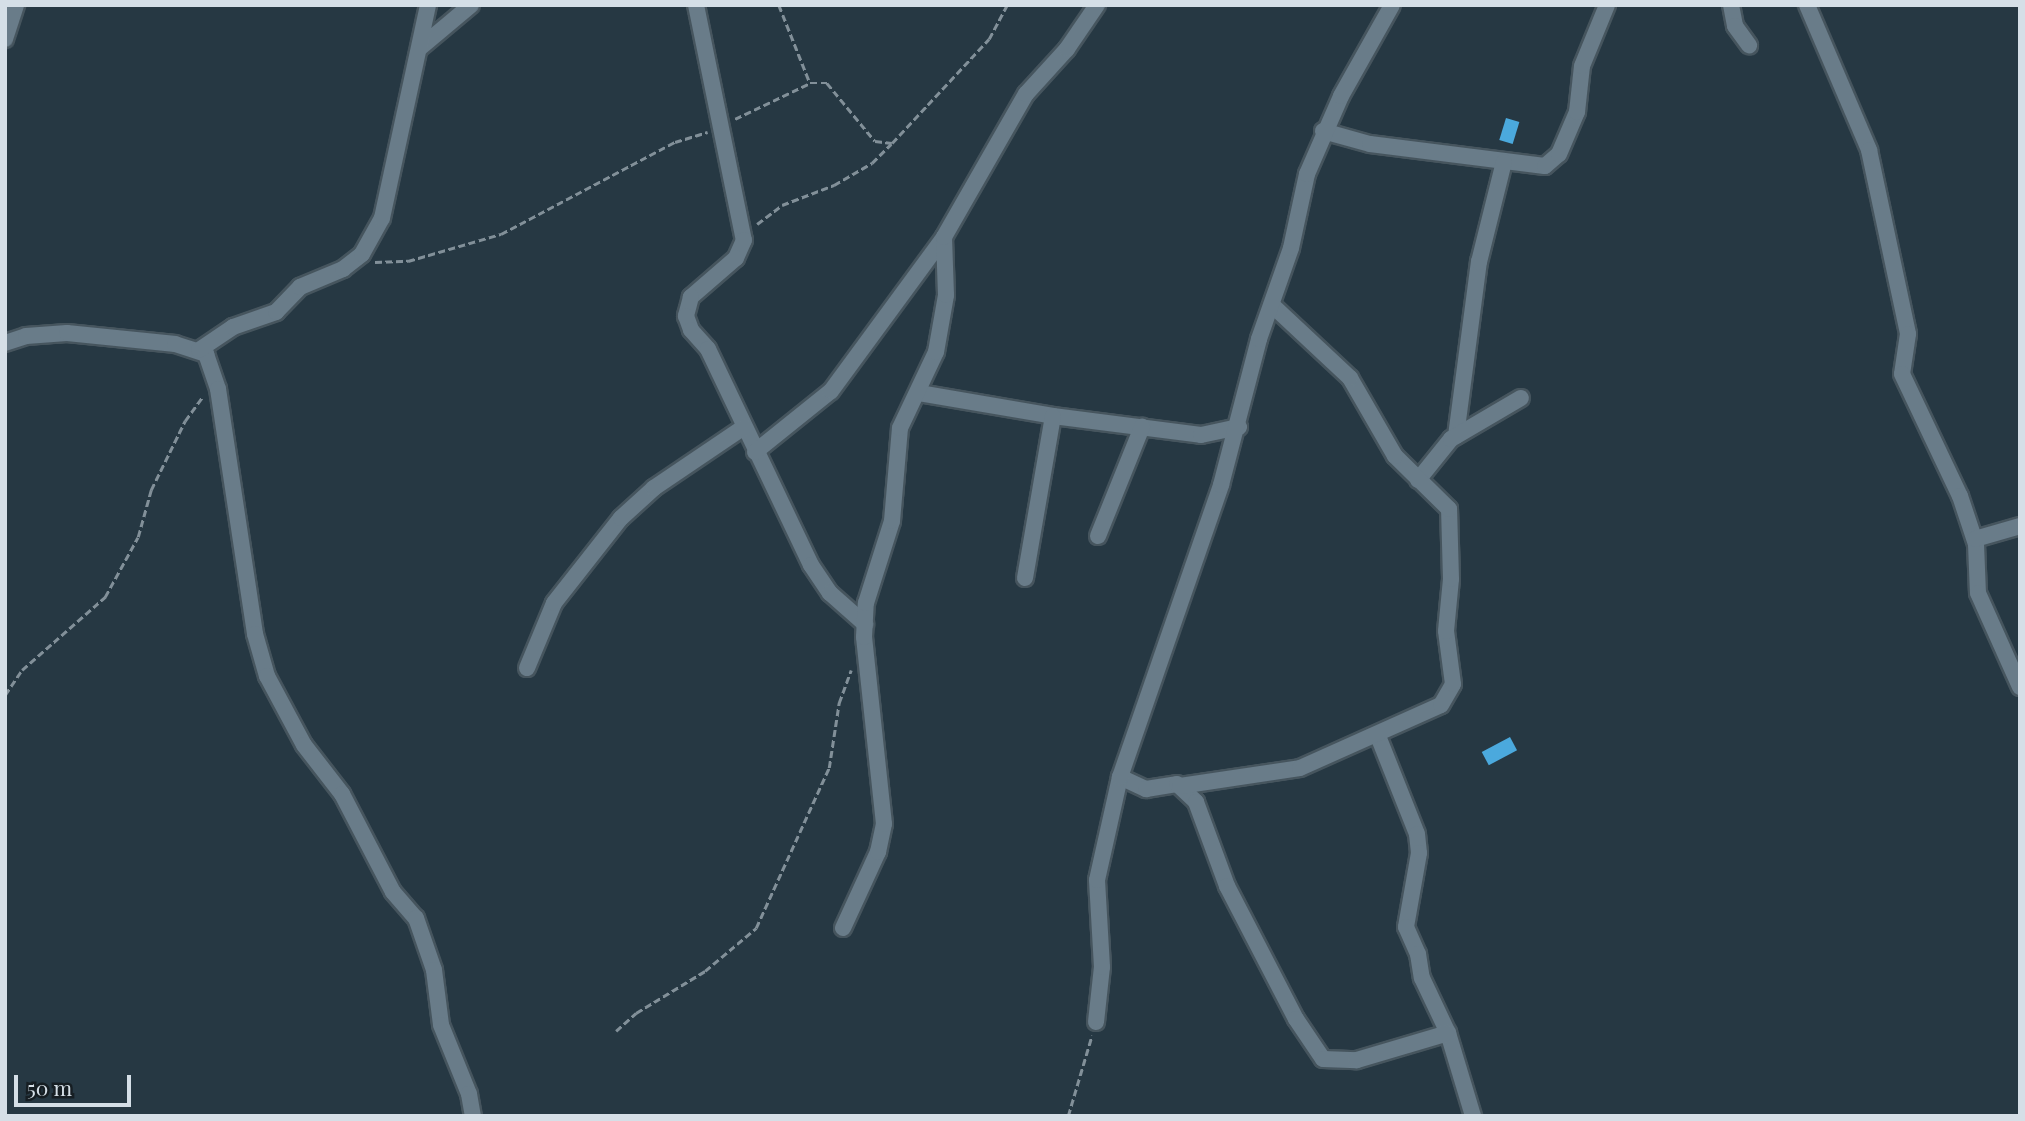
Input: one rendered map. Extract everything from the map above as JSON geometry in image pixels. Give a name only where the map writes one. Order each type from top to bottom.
[{"type":"street","points":[[5,39],[16,5]]},
{"type":"street","points":[[5,343],[26,336],[67,333],[199,350],[233,327],[276,312],[314,278],[355,260],[382,218],[428,5]]},
{"type":"street","points":[[421,47],[471,5]]},
{"type":"street","points":[[696,5],[744,240],[741,252],[703,284],[685,309],[691,330],[708,349],[811,565],[830,593],[865,624]]},
{"type":"street","points":[[755,452],[831,391],[944,237],[1026,94],[1097,5]]},
{"type":"street","points":[[1096,1021],[1102,967],[1097,880],[1120,777],[1239,427],[1245,386],[1291,248],[1307,174],[1323,131],[1392,5]]},
{"type":"street","points":[[1323,131],[1370,144],[1545,166],[1559,154],[1577,112],[1582,66],[1607,5]]},
{"type":"street","points":[[1731,5],[1735,26],[1749,45]]},
{"type":"street","points":[[1807,5],[1869,150],[1908,334],[1902,374],[1945,461],[1975,539],[1978,593],[2020,687]]},
{"type":"street","points":[[1457,436],[1479,262],[1504,162]]},
{"type":"street","points":[[843,928],[878,852],[884,824],[865,624],[875,570],[892,520],[900,428],[919,393],[936,352],[946,295],[944,237]]},
{"type":"street","points":[[1180,786],[1300,768],[1378,736],[1441,705],[1453,684],[1446,631],[1451,579],[1449,509],[1395,456],[1350,378],[1272,305]]},
{"type":"street","points":[[199,350],[212,366],[217,384],[255,634],[267,676],[304,745],[342,794],[393,892],[416,918],[434,970],[441,1025],[469,1094],[473,1116]]},
{"type":"street","points":[[919,393],[1053,416],[1201,435],[1239,427]]},
{"type":"street","points":[[1418,480],[1457,436],[1521,398]]},
{"type":"street","points":[[1026,578],[1053,416]]},
{"type":"street","points":[[527,668],[554,603],[621,518],[654,488],[744,427]]},
{"type":"street","points":[[1098,536],[1142,427]]},
{"type":"street","points":[[1975,539],[2020,526]]},
{"type":"street","points":[[1378,736],[1396,772],[1418,843],[1406,927],[1418,954],[1422,978],[1448,1033],[1473,1116]]},
{"type":"street","points":[[1120,777],[1146,789],[1171,783],[1180,786],[1196,802],[1227,886],[1296,1019],[1322,1059],[1357,1060],[1448,1033]]},
{"type":"path","points":[[779,5],[810,83]]},
{"type":"path","points":[[744,240],[771,211],[834,185],[872,163],[989,39],[1007,5]]},
{"type":"path","points":[[355,260],[408,261],[501,234],[675,142],[720,127],[810,83],[827,83],[876,141],[892,142]]},
{"type":"path","points":[[5,695],[23,670],[105,597],[138,537],[151,490],[185,421],[217,384]]},
{"type":"path","points":[[616,1031],[636,1013],[705,971],[756,928],[829,768],[839,704],[865,644]]},
{"type":"path","points":[[1068,1116],[1096,1021]]},
{"type":"building","points":[[1506,118],[1519,122],[1513,144],[1499,140]]},
{"type":"building","points":[[1510,737],[1517,750],[1489,765],[1482,752]]}]
